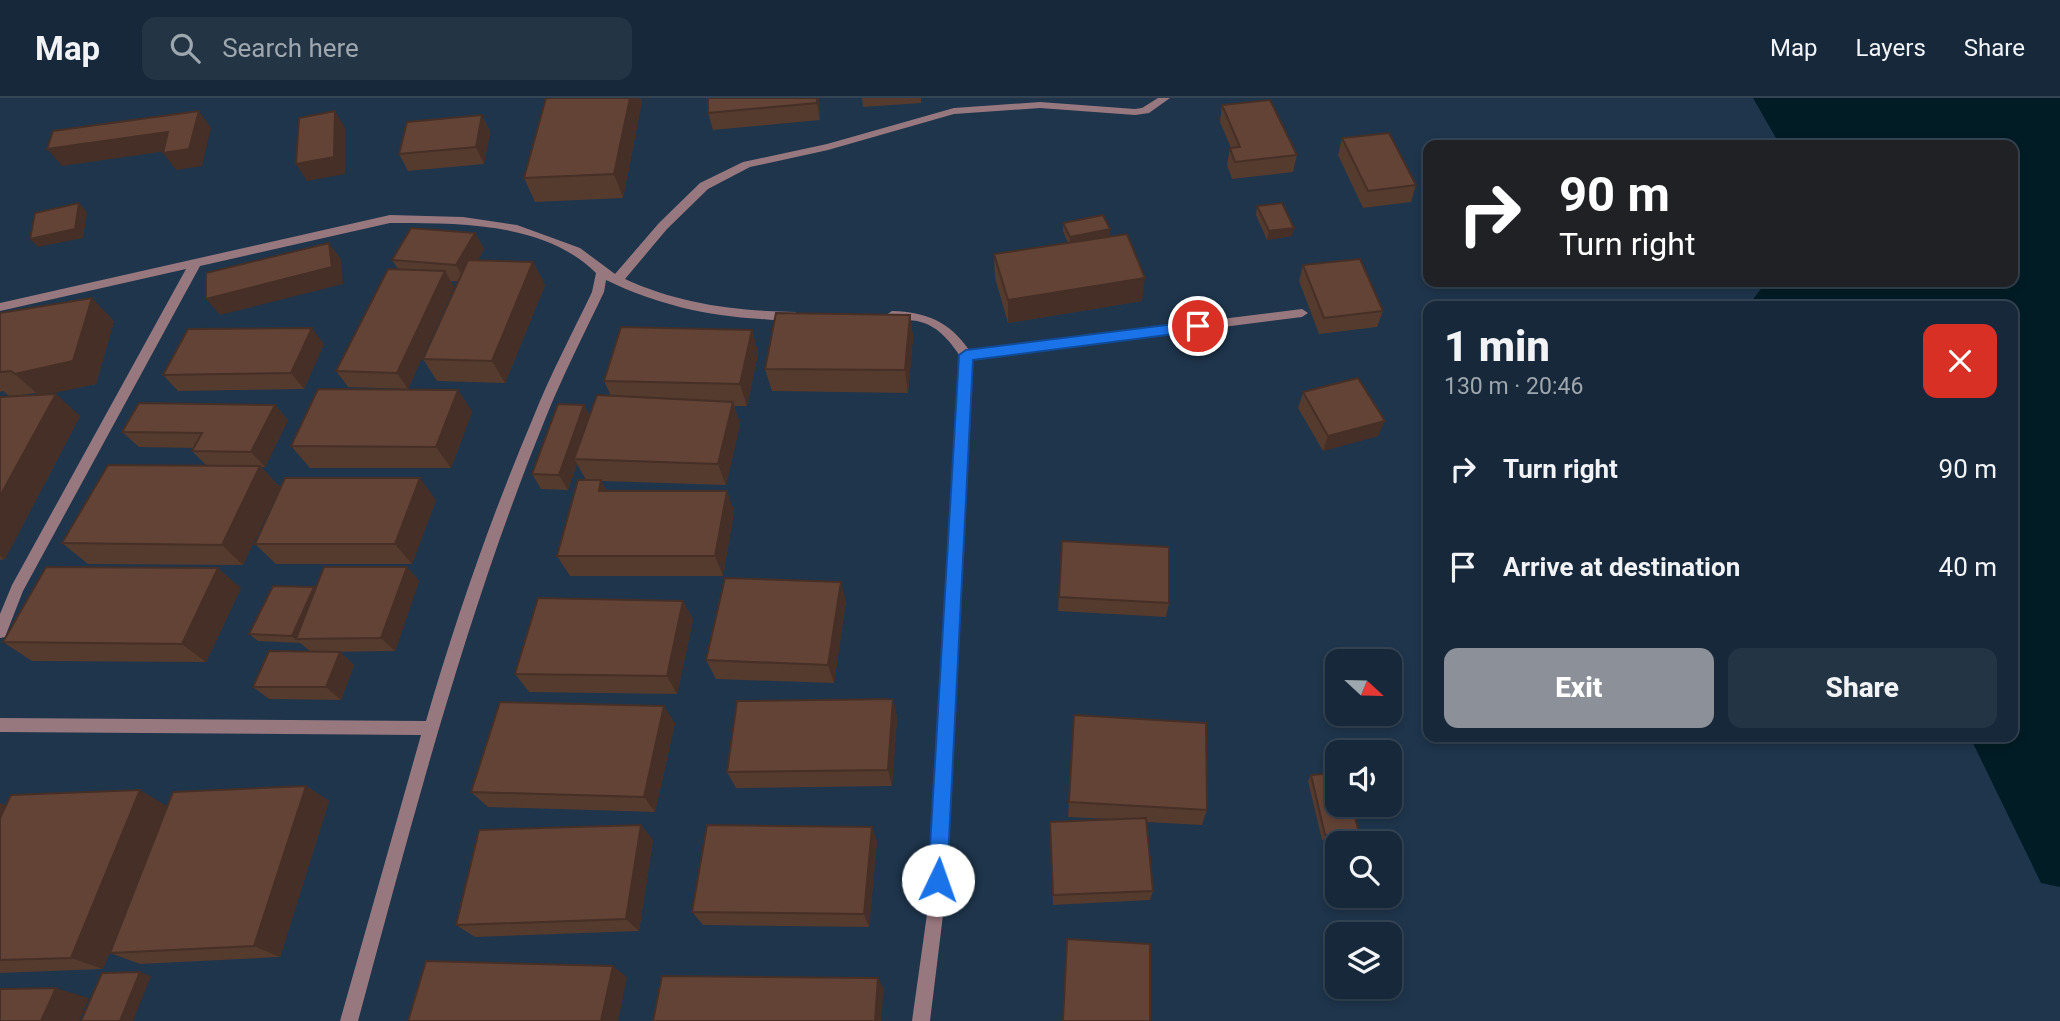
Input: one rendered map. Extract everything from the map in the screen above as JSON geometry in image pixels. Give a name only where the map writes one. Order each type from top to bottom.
[{"type":"street","points":[[617,281],[663,226],[704,186],[721,174],[747,164],[828,147],[954,111],[1040,105],[1135,112],[1145,111],[1165,98]]},
{"type":"street","points":[[0,307],[390,219],[437,219],[533,234],[587,257],[602,273],[617,281],[674,304],[767,316],[806,316]]},
{"type":"street","points":[[0,632],[17,589],[195,264]]},
{"type":"street","points":[[349,1021],[431,728],[487,557],[539,417],[598,292],[602,273]]},
{"type":"street","points":[[966,355],[1302,313]]},
{"type":"street","points":[[872,315],[932,320],[952,332],[966,355],[936,907],[921,1021]]},
{"type":"street","points":[[0,725],[431,728]]},
{"type":"water","points":[[1753,98],[2060,98],[2060,887],[2041,883],[1972,742],[2018,742],[2018,301],[1752,301],[1762,287],[2018,287],[2018,140],[1777,140]]},
{"type":"building","points":[[546,98],[630,98],[614,174],[524,178]]},
{"type":"building","points":[[708,98],[817,98],[817,103],[708,113]]},
{"type":"building","points":[[1270,100],[1297,155],[1235,162],[1230,148],[1240,147],[1222,105]]},
{"type":"building","points":[[199,111],[189,149],[163,153],[168,132],[47,149],[53,131]]},
{"type":"building","points":[[335,111],[334,157],[296,164],[299,118]]},
{"type":"building","points":[[482,115],[476,147],[399,154],[407,122]]},
{"type":"building","points":[[1389,133],[1416,185],[1368,191],[1342,138]]},
{"type":"building","points":[[79,203],[75,229],[30,239],[35,213]]},
{"type":"building","points":[[1282,203],[1294,228],[1269,231],[1257,206]]},
{"type":"building","points":[[1103,215],[1110,229],[1070,237],[1063,223]]},
{"type":"building","points":[[411,228],[475,233],[456,265],[392,260]]},
{"type":"building","points":[[1127,234],[1145,278],[1008,300],[994,254]]},
{"type":"building","points":[[329,243],[332,267],[206,299],[206,273]]},
{"type":"building","points":[[1360,259],[1383,311],[1324,318],[1303,265]]},
{"type":"building","points":[[468,260],[533,262],[492,361],[423,359]]},
{"type":"building","points":[[388,269],[445,271],[397,373],[336,371]]},
{"type":"building","points":[[92,298],[73,361],[15,374],[11,371],[0,372],[0,313]]},
{"type":"building","points":[[776,313],[910,315],[905,370],[765,369]]},
{"type":"building","points":[[621,327],[752,330],[740,384],[604,381]]},
{"type":"building","points":[[312,328],[291,373],[163,375],[188,329]]},
{"type":"building","points":[[1358,378],[1385,421],[1328,436],[1303,392]]},
{"type":"building","points":[[318,389],[458,390],[436,447],[291,446]]},
{"type":"building","points":[[56,394],[0,496],[0,397]]},
{"type":"building","points":[[597,395],[733,402],[718,464],[574,459]]},
{"type":"building","points":[[139,403],[275,405],[251,452],[192,451],[202,433],[122,432]]},
{"type":"building","points":[[558,404],[584,405],[559,475],[532,474]]},
{"type":"building","points":[[108,465],[260,466],[222,545],[62,543]]},
{"type":"building","points":[[285,478],[420,478],[395,544],[255,544]]},
{"type":"building","points":[[578,480],[601,480],[599,491],[727,491],[715,556],[557,556]]},
{"type":"building","points":[[1062,541],[1169,547],[1169,603],[1059,597]]},
{"type":"building","points":[[46,567],[218,568],[182,644],[3,642]]},
{"type":"building","points":[[324,567],[407,567],[381,638],[296,639]]},
{"type":"building","points":[[725,578],[841,582],[828,665],[706,660]]},
{"type":"building","points":[[273,586],[314,587],[292,636],[249,634]]},
{"type":"building","points":[[538,598],[683,601],[667,676],[515,674]]},
{"type":"building","points":[[269,651],[340,652],[326,687],[253,687]]},
{"type":"building","points":[[893,699],[888,770],[727,772],[737,701]]},
{"type":"building","points":[[500,702],[664,706],[644,797],[471,792]]},
{"type":"building","points":[[1074,715],[1206,723],[1207,810],[1069,802]]},
{"type":"building","points":[[1325,774],[1325,817],[1355,817],[1358,831],[1325,831],[1325,835],[1311,775]]},
{"type":"building","points":[[306,786],[254,946],[110,953],[173,792]]},
{"type":"building","points":[[140,790],[71,958],[0,960],[0,818],[11,795]]},
{"type":"building","points":[[1146,818],[1153,891],[1053,895],[1050,822]]},
{"type":"building","points":[[641,825],[626,919],[456,925],[479,830]]},
{"type":"building","points":[[707,825],[872,827],[864,914],[692,912]]},
{"type":"building","points":[[1067,939],[1150,944],[1150,1021],[1063,1021]]},
{"type":"building","points":[[426,961],[613,966],[601,1021],[408,1021]]},
{"type":"building","points":[[140,972],[120,1021],[81,1021],[102,973]]},
{"type":"building","points":[[662,976],[878,978],[875,1021],[653,1021]]},
{"type":"building","points":[[56,988],[41,1021],[0,1021],[0,989]]},
{"type":"route","points":[[938,880],[966,355],[1198,326]]}]
